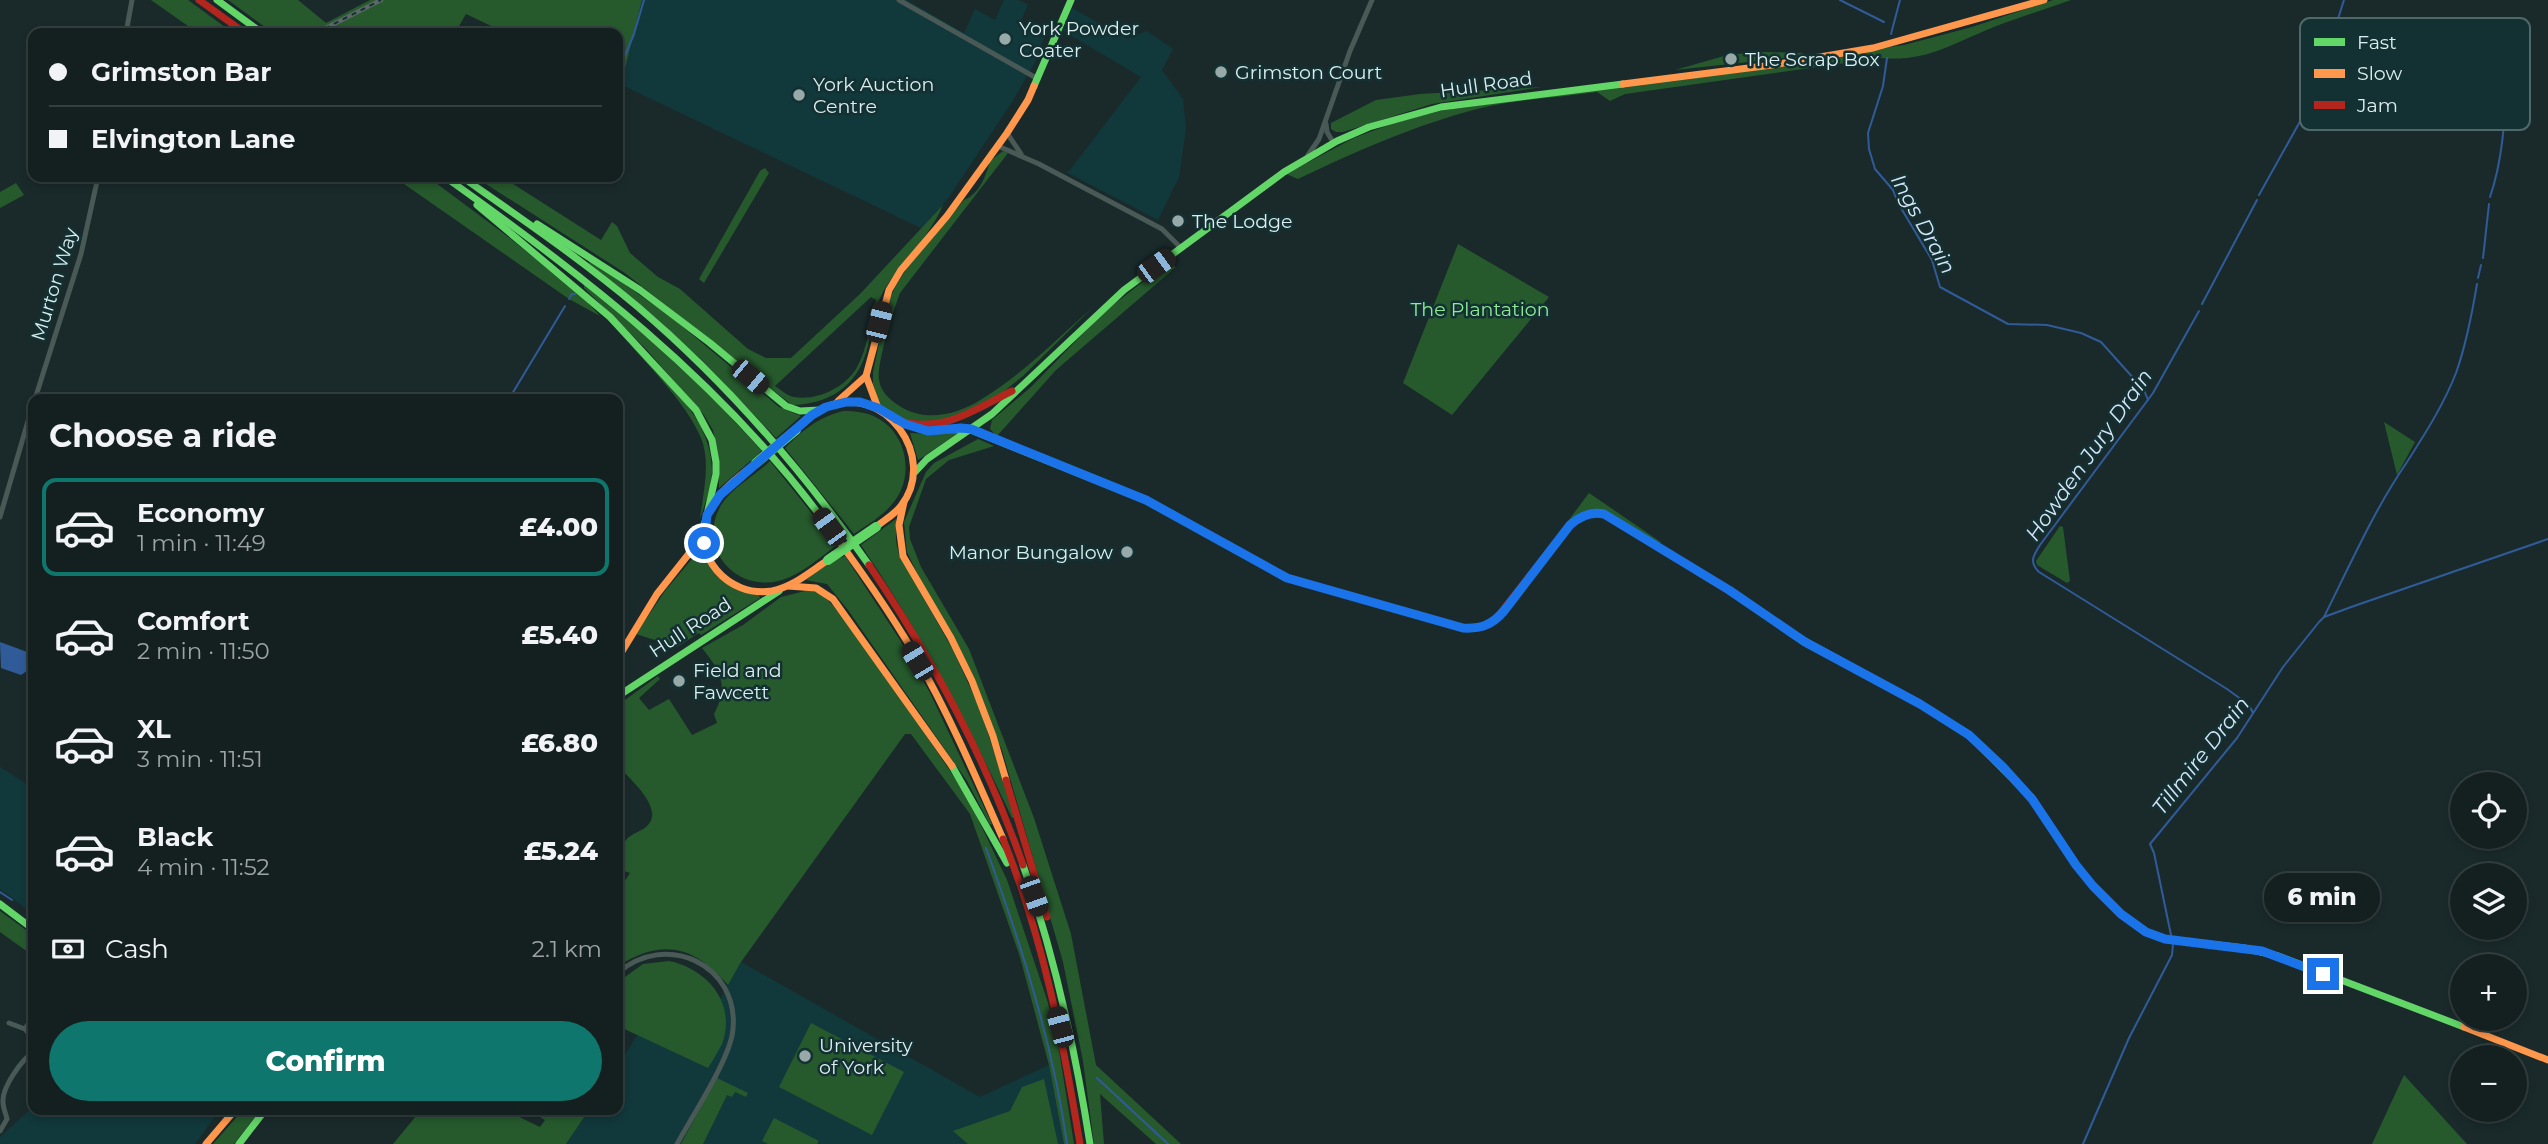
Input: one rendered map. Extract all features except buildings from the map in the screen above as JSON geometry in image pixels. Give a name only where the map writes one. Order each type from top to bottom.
[{"type":"main road","points":[[199,0],[237,28]]},
{"type":"main road","points":[[217,0],[255,28]]},
{"type":"main road","points":[[878,408],[866,376],[883,308],[892,285],[998,146],[1028,100],[1071,0]]},
{"type":"main road","name":"Hull Road","points":[[915,472],[927,459],[1003,404],[1124,290],[1306,157],[1333,142],[1369,127],[1441,107],[1772,65],[1873,48],[2044,0]]},
{"type":"main road","points":[[460,182],[486,214],[558,271],[610,317],[696,410],[712,440],[716,462],[703,536],[709,561],[727,583],[745,591],[764,592],[785,587],[814,586],[825,591],[838,605],[959,775],[987,823],[1000,852],[1016,875]]},
{"type":"main road","points":[[460,182],[599,289],[648,331],[731,410],[799,488],[853,561],[917,661],[980,785],[1016,875],[1035,933],[1060,1027],[1080,1144]]},
{"type":"main road","points":[[461,182],[520,217],[626,297],[710,374],[799,472],[863,556],[928,659],[972,742],[1011,832],[1050,946],[1079,1074],[1090,1144]]},
{"type":"main road","points":[[520,217],[545,227],[640,290],[786,406],[800,411],[820,410]]},
{"type":"main road","points":[[707,515],[720,495],[756,463],[820,410],[851,392],[866,376]]},
{"type":"main road","name":"Hull Road","points":[[893,419],[913,426],[947,424],[1015,390]]},
{"type":"main road","points":[[831,405],[860,402],[878,408],[893,419],[909,439],[915,472],[904,502],[900,524],[904,556],[951,638],[972,681],[993,736],[1047,915],[1050,946]]},
{"type":"main road","points":[[913,426],[933,432],[971,429],[1146,500],[1287,578],[1463,628],[1482,628],[1493,622],[1570,525],[1591,513],[1604,514],[1729,590],[1805,642],[1898,691],[1969,735],[2032,799],[2076,865],[2106,899],[2138,928],[2165,939],[2244,948],[2278,956],[2548,1060]]},
{"type":"main road","name":"Hull Road","points":[[623,693],[828,560],[876,527],[904,502]]},
{"type":"main road","name":"Hull Road","points":[[623,650],[657,594],[703,536]]},
{"type":"main road","points":[[0,904],[28,925]]},
{"type":"main road","points":[[206,1144],[230,1115]]},
{"type":"main road","points":[[239,1144],[260,1115]]},
{"type":"street","points":[[127,28],[132,0]]},
{"type":"street","points":[[899,0],[1038,79]]},
{"type":"street","points":[[1306,157],[1319,139],[1350,51],[1372,0]]},
{"type":"street","points":[[1326,121],[1327,132],[1333,142]]},
{"type":"street","points":[[1007,133],[1022,156]]},
{"type":"street","points":[[998,146],[1162,229],[1181,248]]},
{"type":"street","name":"Murton Way","points":[[37,394],[81,254],[97,182]]},
{"type":"street","points":[[0,517],[28,421]]},
{"type":"street","points":[[623,969],[637,959],[650,955],[667,953],[689,958],[716,975],[729,999],[733,1027],[727,1051],[677,1144]]},
{"type":"street","points":[[9,1023],[28,1033]]},
{"type":"street","points":[[25,1030],[28,1025]]},
{"type":"street","points":[[0,1131],[7,1119],[3,1099],[12,1075],[28,1056]]},
{"type":"shaded area","points":[[642,0],[907,0],[964,33],[975,9],[995,20],[1004,0],[1018,0],[1028,4],[1019,26],[1044,38],[1035,62],[1014,99],[949,197],[923,229],[623,85],[623,73]]},
{"type":"shaded area","points":[[1072,8],[1127,39],[1147,31],[1173,49],[1162,70],[1183,99],[1186,128],[1179,177],[1158,220],[1066,172],[1141,77],[1063,31]]},
{"type":"shaded area","points":[[0,767],[28,785],[28,910],[0,889]]},
{"type":"shaded area","name":"University of York","points":[[741,962],[980,1097],[1049,1065],[1064,1144],[566,1144],[586,1115],[623,1115],[623,1057],[638,1034],[697,1062],[721,997]]},
{"type":"shaded area","points":[[28,1112],[28,1115],[216,1115],[195,1144],[0,1144],[0,1137]]},
{"type":"green space","points":[[151,0],[188,0],[226,28],[191,28]]},
{"type":"green space","points":[[228,0],[298,0],[326,23],[370,0],[642,0],[623,77],[623,28],[495,28],[466,14],[458,28],[266,28]]},
{"type":"green space","points":[[2053,0],[2071,0],[1924,55],[1897,59],[1881,58],[1625,94],[1610,101],[1597,92],[1490,106],[1392,137],[1298,179],[1286,174],[1354,138],[1391,124],[1439,111],[1904,45],[1972,27]]},
{"type":"green space","points":[[1803,53],[1803,56],[1675,70],[1724,56],[1725,62],[1737,60],[1737,54]]},
{"type":"green space","points":[[1542,87],[1432,104],[1343,132],[1331,129],[1331,123],[1376,100],[1420,94]]},
{"type":"green space","points":[[1003,151],[1008,153],[900,293],[880,362],[879,380],[884,392],[898,405],[919,414],[940,415],[972,405],[1012,378],[1093,307],[1023,376],[998,396],[941,424],[901,419],[879,403],[873,384],[873,372],[887,306],[909,265],[964,200],[978,189],[990,161]]},
{"type":"green space","points":[[765,168],[769,173],[704,283],[699,279],[760,171]]},
{"type":"green space","points":[[401,182],[435,182],[583,297],[600,316],[569,299]]},
{"type":"green space","points":[[483,182],[510,182],[601,240],[612,222],[617,226],[630,253],[658,277],[680,289],[748,349],[766,358],[791,358],[861,293],[943,205],[930,229],[884,290],[866,353],[855,376],[838,392],[828,397],[792,405],[625,273]],"holes":[[[871,297],[876,300],[856,369],[844,382],[829,392],[803,398],[789,395],[775,386]]]},
{"type":"green space","points":[[16,183],[24,195],[0,208],[0,192]]},
{"type":"green space","name":"The Plantation","points":[[1458,244],[1549,297],[1452,415],[1403,383]]},
{"type":"green space","points":[[590,260],[671,317],[779,407],[801,416],[776,438],[702,360],[589,263]]},
{"type":"green space","points":[[1167,263],[1176,267],[1056,370],[997,436],[990,429],[992,420],[1031,387],[1104,312]]},
{"type":"green space","points":[[584,283],[693,377],[762,451],[719,488],[713,430],[704,415],[646,349],[584,288]]},
{"type":"green space","points":[[624,338],[681,398],[704,433],[712,472],[700,519],[706,468],[701,438],[677,399]]},
{"type":"green space","points":[[843,411],[870,415],[887,425],[894,432],[903,450],[906,470],[901,490],[892,504],[854,534],[785,448],[811,425]]},
{"type":"green space","points":[[2384,422],[2415,442],[2397,475]]},
{"type":"green space","points":[[960,432],[918,460],[910,433]]},
{"type":"green space","points":[[978,439],[994,446],[949,460],[926,479],[909,527],[910,539],[921,567],[969,649],[1034,818],[1071,934],[1096,1065],[1181,1144],[1156,1144],[1100,1094],[1104,1144],[1094,1144],[1083,1061],[1063,962],[1002,750],[907,552],[904,522],[926,472],[934,463]]},
{"type":"green space","points":[[770,461],[837,545],[794,575],[778,581],[762,582],[748,580],[725,564],[714,539],[714,524],[719,509],[729,495]]},
{"type":"green space","points":[[1589,493],[1662,543],[1651,540],[1618,518],[1577,515],[1565,525]]},
{"type":"green space","points":[[896,519],[899,555],[953,650],[980,709],[1015,817],[1012,818],[923,644],[861,545]]},
{"type":"green space","points":[[2060,526],[2063,527],[2070,581],[2067,583],[2037,565],[2036,561]]},
{"type":"green space","points":[[702,547],[715,574],[759,595],[760,598],[677,647],[636,634],[665,591]]},
{"type":"green space","points":[[845,556],[900,640],[930,693],[992,824],[990,825],[967,781],[848,610],[827,584],[806,580],[830,562]]},
{"type":"green space","points":[[809,590],[830,603],[858,635],[967,796],[1007,880],[1048,1003],[1056,1032],[1074,1144],[1064,1144],[1049,1065],[1020,957],[970,814],[911,734],[905,734],[741,962],[728,985],[703,962],[677,950],[649,952],[623,963],[623,884],[630,873],[623,871],[623,846],[628,838],[646,827],[652,812],[644,795],[623,771],[623,701],[658,676],[660,679],[639,698],[649,710],[669,699],[692,735],[717,723],[714,714],[721,695],[721,679],[702,648],[743,625],[781,597]]},
{"type":"green space","points":[[0,911],[28,931],[28,952],[0,932]]},
{"type":"green space","points":[[669,961],[683,965],[706,980],[715,990],[722,1002],[726,1029],[722,1044],[708,1068],[623,1028],[623,978],[643,964]]},
{"type":"green space","points":[[811,1023],[904,1072],[872,1135],[779,1087]]},
{"type":"green space","points":[[2404,1075],[2467,1144],[2372,1144]]},
{"type":"green space","points":[[717,1078],[748,1093],[746,1097],[735,1092],[732,1097],[727,1095],[703,1144],[681,1144]]},
{"type":"green space","points":[[1044,1079],[1058,1144],[968,1144],[953,1131],[1010,1111],[1022,1087]]},
{"type":"green space","points":[[239,1115],[256,1115],[234,1144],[213,1144]]},
{"type":"green space","points":[[417,1115],[515,1115],[540,1127],[545,1120],[536,1115],[586,1115],[566,1144],[393,1144]]},
{"type":"green space","points":[[774,1118],[819,1141],[817,1144],[768,1144],[762,1141]]},
{"type":"water","points":[[0,642],[28,652],[28,670],[21,675],[1,668]]},
{"type":"waterway","points":[[623,60],[644,0]]},
{"type":"waterway","points":[[1840,0],[1884,22]]},
{"type":"waterway","name":"Ings Drain","points":[[1891,34],[1900,0]]},
{"type":"waterway","points":[[2338,18],[2344,0]]},
{"type":"waterway","name":"Ings Drain","points":[[1887,58],[1883,86],[1868,133],[1869,149],[1875,169],[1893,190],[1932,260],[1940,287],[2008,324],[2047,325],[2081,333],[2101,342],[2144,390],[2148,400]]},
{"type":"waterway","points":[[2259,195],[2300,122]]},
{"type":"waterway","points":[[2490,197],[2501,153],[2503,130]]},
{"type":"waterway","points":[[2202,304],[2257,200]]},
{"type":"waterway","points":[[2483,258],[2489,204]]},
{"type":"waterway","points":[[2478,278],[2481,265]]},
{"type":"waterway","points":[[2324,617],[2373,518],[2434,419],[2451,385],[2466,340],[2477,284]]},
{"type":"waterway","points":[[569,299],[575,294]]},
{"type":"waterway","points":[[512,394],[565,306]]},
{"type":"waterway","name":"Howden Jury Drain","points":[[2199,311],[2153,393],[2040,545],[2033,562],[2039,572],[2227,689],[2249,705],[2253,713]]},
{"type":"waterway","name":"Tillmire Drain","points":[[2171,935],[2150,844],[2237,738],[2283,667],[2319,622],[2324,617],[2354,606],[2548,539]]},
{"type":"waterway","points":[[986,848],[1034,994],[1053,1069],[1067,1144]]},
{"type":"waterway","points":[[0,892],[12,900]]},
{"type":"waterway","name":"Tillmire Drain","points":[[2083,1144],[2129,1038],[2172,955],[2173,944]]},
{"type":"waterway","points":[[1097,1078],[1168,1144]]},
{"type":"railway","points":[[326,28],[381,0]]},
{"type":"traffic: fast","points":[[217,0],[255,28]]},
{"type":"traffic: fast","points":[[1034,86],[1071,0]]},
{"type":"traffic: fast","points":[[915,472],[927,459],[992,414],[1124,290],[1284,172],[1337,141],[1369,127],[1441,107],[1623,84]]},
{"type":"traffic: fast","points":[[452,182],[547,251],[645,331],[736,417],[818,513]]},
{"type":"traffic: fast","points":[[469,182],[617,290],[702,366],[790,462],[869,565]]},
{"type":"traffic: fast","points":[[477,205],[610,317],[696,410],[712,440],[716,462],[707,515]]},
{"type":"traffic: fast","points":[[537,224],[640,290],[786,406],[800,411],[820,410]]},
{"type":"traffic: fast","points":[[920,429],[971,430],[1145,500],[1287,578],[1463,628]]},
{"type":"traffic: fast","points":[[756,463],[796,430]]},
{"type":"traffic: fast","points":[[828,560],[876,527]]},
{"type":"traffic: fast","points":[[623,693],[779,591]]},
{"type":"traffic: fast","points":[[1744,600],[1792,634],[1920,704],[1969,735],[2032,798],[2093,886],[2121,914],[2146,932],[2165,939],[2244,948],[2278,956],[2450,1022]]},
{"type":"traffic: fast","points":[[952,766],[1007,863]]},
{"type":"traffic: fast","points":[[1023,865],[1063,1003],[1090,1144]]},
{"type":"traffic: fast","points":[[0,904],[28,925]]},
{"type":"traffic: fast","points":[[239,1144],[261,1115]]},
{"type":"traffic: slow","points":[[1623,84],[1772,65],[1873,48],[2044,0]]},
{"type":"traffic: slow","points":[[878,408],[866,376],[889,290],[901,270],[947,216],[1007,133],[1034,86]]},
{"type":"traffic: slow","points":[[838,401],[866,376]]},
{"type":"traffic: slow","points":[[796,430],[822,409],[847,402],[868,405],[885,414],[900,429],[909,447],[913,466],[911,487],[901,506],[876,527]]},
{"type":"traffic: slow","points":[[756,463],[723,492],[708,513],[704,544],[717,570],[741,588],[772,591],[794,582],[828,560]]},
{"type":"traffic: slow","points":[[904,502],[899,525],[903,556],[951,638],[972,681],[1006,780]]},
{"type":"traffic: slow","points":[[818,513],[868,582],[915,655],[951,723],[1003,839]]},
{"type":"traffic: slow","points":[[623,650],[657,594],[703,536]]},
{"type":"traffic: slow","points":[[788,586],[816,588],[833,599],[952,766]]},
{"type":"traffic: slow","points":[[2474,1031],[2548,1060]]},
{"type":"traffic: slow","points":[[206,1144],[231,1115]]},
{"type":"traffic: jam","points":[[199,0],[238,28]]},
{"type":"traffic: jam","points":[[896,420],[913,424],[943,422],[970,413],[1012,391]]},
{"type":"traffic: jam","points":[[1463,628],[1481,627],[1495,620],[1570,525],[1590,514],[1604,514],[1744,600]]},
{"type":"traffic: jam","points":[[869,565],[956,710],[992,786],[1023,865]]},
{"type":"traffic: jam","points":[[1006,780],[1047,917]]},
{"type":"traffic: jam","points":[[1003,839],[1030,914],[1050,990],[1080,1144]]},
{"type":"place","name":"York Powder Coater","points":[[1005,39]]},
{"type":"place","name":"The Scrap Box","points":[[1731,59]]},
{"type":"place","name":"Grimston Court","points":[[1221,72]]},
{"type":"place","name":"York Auction Centre","points":[[799,95]]},
{"type":"place","name":"The Lodge","points":[[1178,221]]},
{"type":"place","name":"Manor Bungalow","points":[[1127,552]]},
{"type":"place","name":"Field and Fawcett","points":[[679,681]]},
{"type":"place","name":"University of York","points":[[805,1056]]},
{"type":"route","points":[[704,543],[707,515],[727,488],[812,415],[831,405],[846,402],[867,404],[893,419],[928,431],[971,429],[1146,500],[1287,578],[1463,628],[1482,628],[1493,622],[1570,525],[1583,515],[1604,514],[1729,590],[1805,642],[1887,685],[1969,735],[2032,799],[2093,886],[2121,914],[2146,932],[2165,939],[2262,951],[2323,974]]}]
